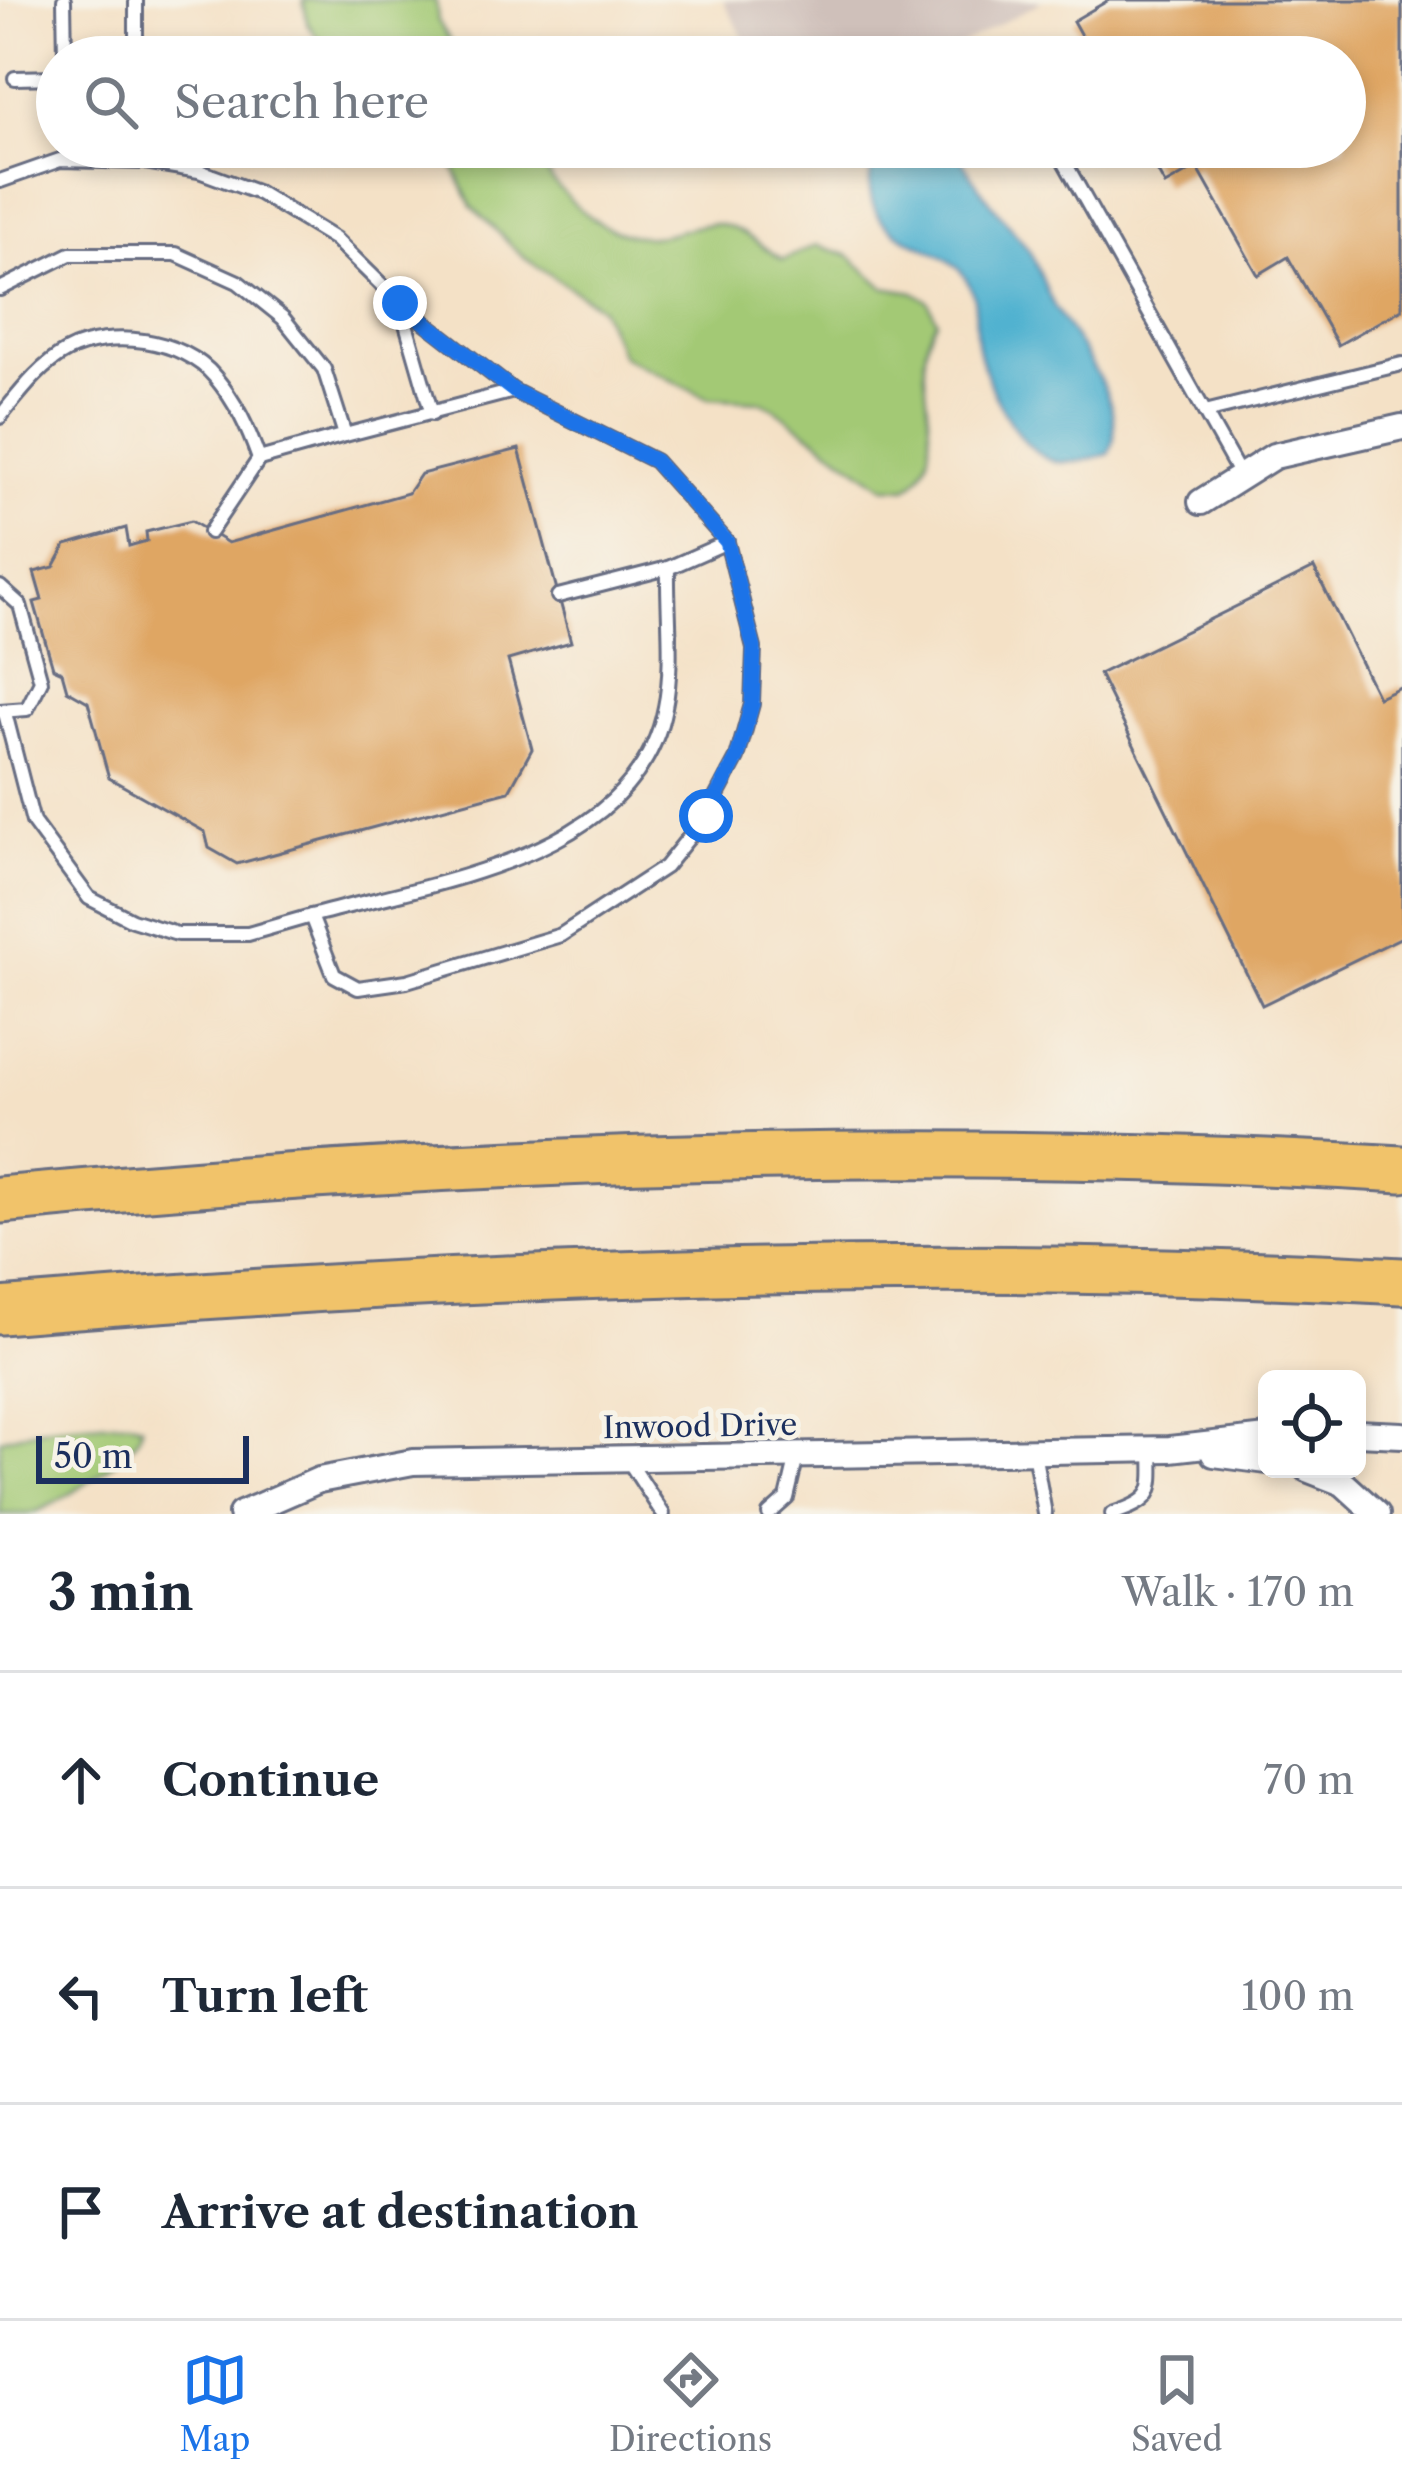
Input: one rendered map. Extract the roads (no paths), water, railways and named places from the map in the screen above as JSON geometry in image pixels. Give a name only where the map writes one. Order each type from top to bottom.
[{"type":"highway","points":[[0,1200],[289,1176],[704,1157],[1035,1156],[1402,1168]]},
{"type":"highway","points":[[0,1311],[353,1283],[680,1270],[1044,1269],[1402,1281]]},
{"type":"street","points":[[1201,502],[1239,473],[1274,455],[1402,427]]},
{"type":"street","points":[[1366,1433],[1402,1435]]},
{"type":"street","name":"Inwood Drive","points":[[241,1514],[320,1480],[383,1465],[1161,1449],[1258,1439]]},
{"type":"street","name":"Inwood Drive","points":[[1161,1449],[1258,1460]]},
{"type":"street","points":[[1330,1478],[1343,1483],[1377,1514]]},
{"type":"lane","points":[[64,0],[65,36]]},
{"type":"lane","points":[[136,0],[136,36]]},
{"type":"lane","points":[[15,78],[36,78]]},
{"type":"lane","points":[[0,181],[37,168]]},
{"type":"lane","points":[[181,168],[259,193],[334,239],[400,303],[514,391],[655,461],[727,542],[754,648],[752,704],[737,758],[706,816],[665,867],[561,935],[406,981],[358,988],[334,975],[311,916]]},
{"type":"lane","points":[[1068,168],[1239,473]]},
{"type":"lane","points":[[0,289],[70,254],[176,254],[238,282],[283,318],[324,369],[345,435]]},
{"type":"lane","points":[[400,303],[432,414]]},
{"type":"lane","points":[[0,417],[23,387],[67,351],[113,339],[157,343],[212,371],[244,417],[259,459]]},
{"type":"lane","points":[[1205,412],[1402,364]]},
{"type":"lane","points":[[210,532],[259,459],[514,391]]},
{"type":"lane","points":[[558,596],[668,568],[727,542]]},
{"type":"lane","points":[[0,587],[20,605],[41,681],[27,709],[2,712],[33,821],[89,898],[177,934],[248,934],[502,863],[566,838],[608,807],[642,763],[665,709],[668,568]]},
{"type":"lane","points":[[1112,1514],[1142,1504],[1153,1490],[1161,1449]]},
{"type":"lane","points":[[1034,1451],[1045,1514]]},
{"type":"lane","points":[[769,1514],[788,1498],[797,1455]]},
{"type":"lane","points":[[626,1457],[663,1514]]},
{"type":"water","points":[[967,168],[1030,252],[1053,304],[1098,376],[1113,416],[1109,454],[1076,462],[1055,461],[1014,428],[980,356],[974,297],[967,280],[949,261],[888,226],[871,195],[871,171]]}]
